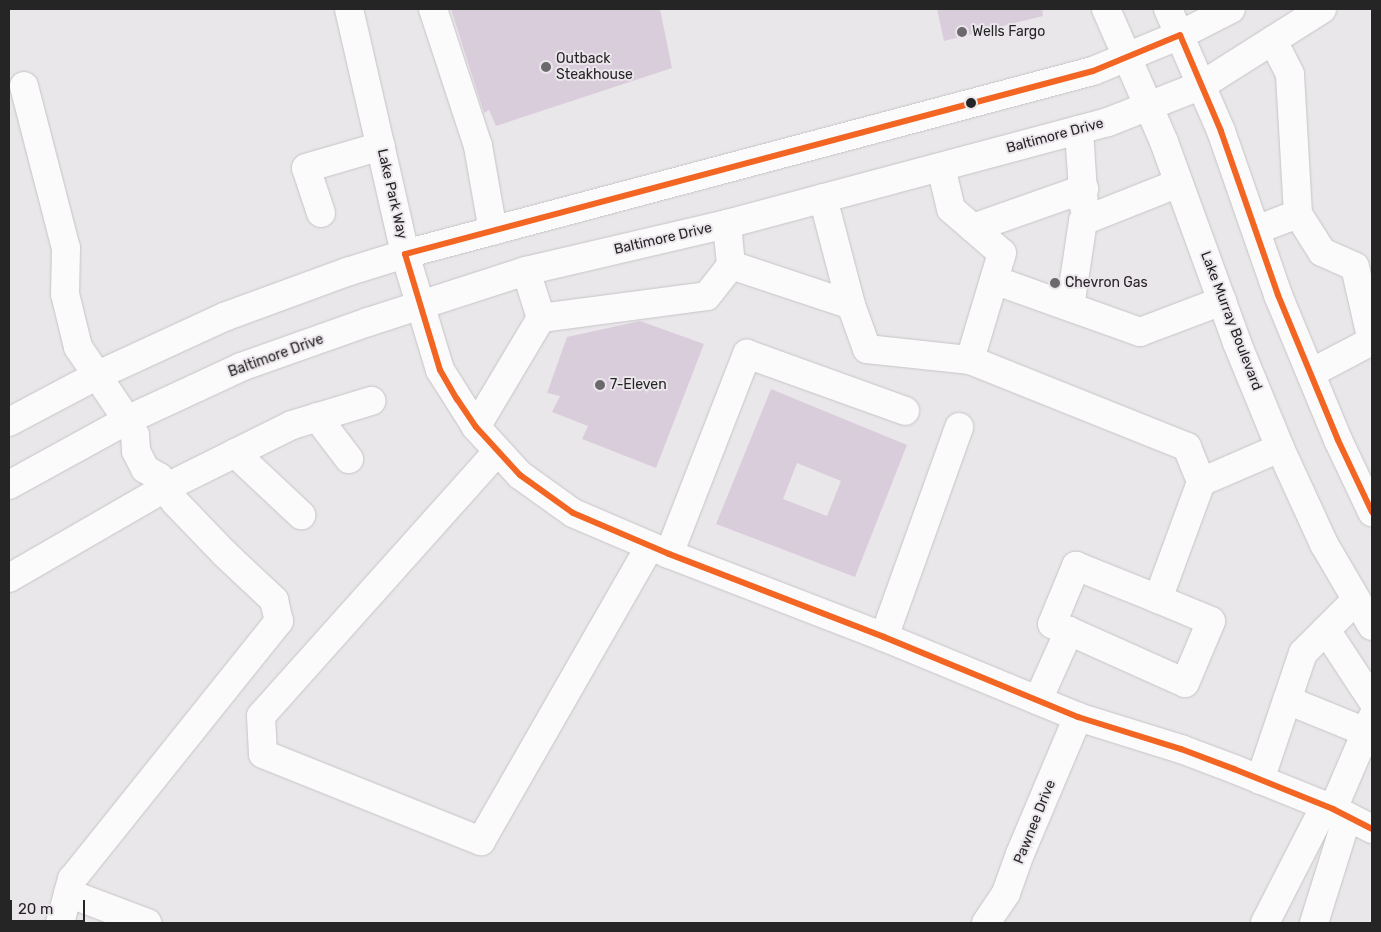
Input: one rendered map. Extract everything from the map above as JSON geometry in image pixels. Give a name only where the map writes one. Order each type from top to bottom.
[{"type":"main road","name":"Lake Park Way","points":[[349,9],[405,254],[440,370],[476,427],[497,452],[540,490],[574,512],[659,550],[884,637],[1078,717],[1181,749],[1335,811],[1372,829]]},
{"type":"main road","points":[[433,9],[478,146],[493,231]]},
{"type":"main road","name":"Lake Murray Boulevard","points":[[1106,9],[1149,107],[1222,302],[1280,448],[1324,544],[1372,626]]},
{"type":"main road","points":[[1168,9],[1221,131],[1278,295],[1372,512]]},
{"type":"main road","points":[[9,422],[96,376],[224,316],[350,270],[1083,73],[1180,36],[1231,9]]},
{"type":"main road","name":"Baltimore Drive","points":[[9,485],[131,427],[241,367],[420,305],[526,271],[727,224],[1108,122],[1202,85],[1322,9]]},
{"type":"main road","points":[[1273,40],[1290,74],[1298,214],[1322,252],[1355,267],[1372,341],[1311,373]]},
{"type":"main road","points":[[24,86],[66,248],[65,294],[78,347],[131,427],[136,451],[145,469],[162,483],[175,502],[224,553],[274,600],[279,621],[72,879],[60,923]]},
{"type":"main road","points":[[1070,307],[1083,221],[1084,189],[1079,130]]},
{"type":"main road","points":[[321,213],[306,168],[381,146]]},
{"type":"main road","points":[[941,167],[951,209],[1002,253],[970,360]]},
{"type":"main road","points":[[1083,221],[1179,183]]},
{"type":"main road","points":[[973,228],[1084,189]]},
{"type":"main road","points":[[823,198],[850,305],[867,349],[970,360],[1187,447],[1201,482],[1158,599]]},
{"type":"main road","points":[[1256,230],[1298,214]]},
{"type":"main road","points":[[541,318],[707,296],[730,265],[727,224]]},
{"type":"main road","points":[[730,265],[850,305]]},
{"type":"main road","points":[[476,427],[541,318],[526,271]]},
{"type":"main road","points":[[994,280],[1140,332],[1222,302]]},
{"type":"main road","points":[[497,452],[261,716],[263,754],[481,841],[659,550],[747,354],[905,411]]},
{"type":"main road","points":[[9,578],[162,483],[235,453],[292,425],[372,401]]},
{"type":"main road","points":[[317,417],[349,459]]},
{"type":"main road","points":[[884,637],[959,427]]},
{"type":"main road","points":[[1201,482],[1280,448]]},
{"type":"main road","points":[[235,453],[300,515]]},
{"type":"main road","points":[[1076,566],[1158,599],[1211,621],[1185,683],[1052,624],[1076,566]]},
{"type":"main road","points":[[1260,780],[1303,653],[1356,600]]},
{"type":"main road","points":[[1326,630],[1372,700]]},
{"type":"main road","points":[[1038,700],[1069,631]]},
{"type":"main road","points":[[1265,923],[1335,811],[1369,725],[1287,700]]},
{"type":"main road","name":"Pawnee Drive","points":[[986,923],[1006,894],[1020,854],[1078,717]]},
{"type":"main road","points":[[1314,923],[1335,811]]},
{"type":"main road","points":[[68,893],[147,923]]},
{"type":"building","points":[[451,9],[660,9],[672,68],[496,126],[489,110],[484,113]]},
{"type":"building","name":"Wells Fargo","points":[[937,9],[1042,9],[1043,16],[944,41]]},
{"type":"building","points":[[640,321],[704,344],[656,468],[582,439],[588,426],[552,412],[560,396],[547,393],[567,337]]},
{"type":"building","points":[[771,389],[907,445],[855,577],[716,524]],"holes":[[[797,463],[841,481],[827,516],[783,499]]]},
{"type":"transit line","points":[[1372,512],[1338,440],[1278,295],[1221,131],[1180,35],[1093,71],[405,254],[440,370],[457,399],[476,427],[520,475],[573,513],[669,554],[884,637],[1078,717],[1181,749],[1234,769],[1333,809],[1372,829]]},
{"type":"place","name":"Wells Fargo","points":[[962,32]]},
{"type":"place","name":"Outback Steakhouse","points":[[546,67]]},
{"type":"place","name":"Chevron Gas","points":[[1055,283]]},
{"type":"place","name":"7-Eleven","points":[[600,385]]}]
